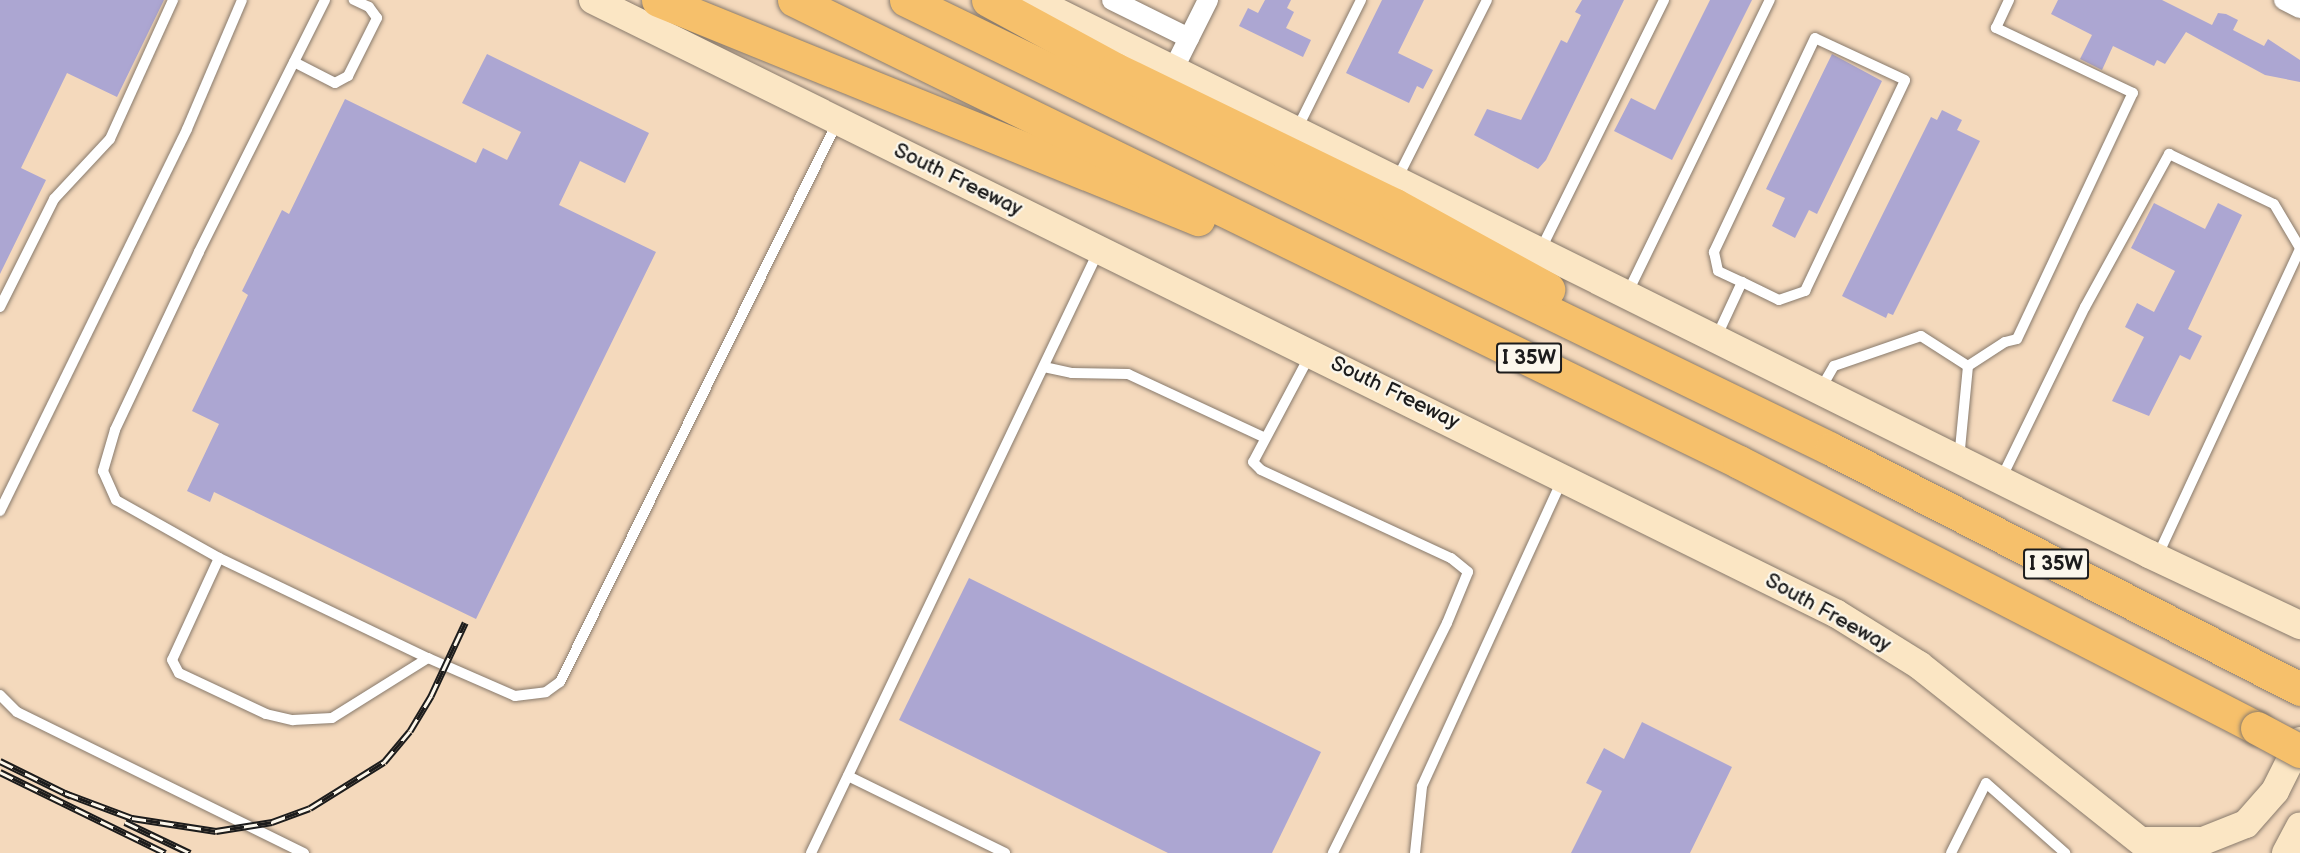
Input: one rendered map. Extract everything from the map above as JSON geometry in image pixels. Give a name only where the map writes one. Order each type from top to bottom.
[{"type":"highway","points":[[658,0],[1523,355]]},
{"type":"highway","name":"I 35W","points":[[794,0],[1523,355],[2300,751]]},
{"type":"highway","name":"I 35W","points":[[906,0],[1831,449],[2290,684]]},
{"type":"highway","points":[[988,0],[1116,69],[1395,205],[1608,322],[1810,420],[1831,449]]},
{"type":"main road","name":"South Freeway","points":[[593,0],[1311,352],[1838,614],[1919,665],[2149,847]]},
{"type":"main road","points":[[1033,0],[1297,129],[1959,460],[2295,623]]},
{"type":"main road","points":[[2149,847],[2203,841],[2246,824],[2275,791],[2300,741]]},
{"type":"main road","points":[[2286,853],[2300,827]]},
{"type":"street","points":[[1112,0],[1189,38]]},
{"type":"street","points":[[1174,68],[1208,0]]},
{"type":"street","points":[[2284,0],[2300,8]]},
{"type":"lane","points":[[0,307],[54,199],[110,139],[173,0]]},
{"type":"lane","points":[[0,511],[196,110],[242,0]]},
{"type":"lane","points":[[325,0],[115,430],[103,471],[116,500],[219,558],[428,658],[515,696],[546,692],[560,682],[838,122]]},
{"type":"lane","points":[[294,62],[335,83],[348,76],[377,18],[369,7],[354,0]]},
{"type":"lane","points":[[1297,129],[1360,0]]},
{"type":"lane","points":[[1396,179],[1487,0]]},
{"type":"lane","points":[[1540,251],[1664,0]]},
{"type":"lane","points":[[1627,294],[1770,0]]},
{"type":"lane","points":[[1968,366],[2005,342],[2017,339],[2133,93],[1996,28],[2010,0]]},
{"type":"lane","points":[[1815,38],[1905,80],[1806,291],[1779,300],[1742,282],[1718,271],[1714,252],[1815,38]]},
{"type":"lane","points":[[2001,480],[2085,307],[2169,154],[2274,204],[2300,249],[2157,557]]},
{"type":"lane","points":[[811,853],[1100,249]]},
{"type":"lane","points":[[1716,339],[1742,282]]},
{"type":"lane","points":[[1820,390],[1834,366],[1920,336],[1968,366]]},
{"type":"lane","points":[[1311,352],[1253,462],[1261,470],[1450,558],[1468,572],[1447,623],[1333,853]]},
{"type":"lane","points":[[1959,460],[1968,366]]},
{"type":"lane","points":[[1044,367],[1072,373],[1128,374],[1265,438]]},
{"type":"lane","points":[[1415,853],[1422,786],[1563,477]]},
{"type":"lane","points":[[219,558],[172,660],[179,672],[246,705],[293,720],[332,718],[428,658]]},
{"type":"lane","points":[[0,695],[17,712],[304,853]]},
{"type":"lane","points":[[848,776],[1005,853]]},
{"type":"lane","points":[[1951,853],[1986,783],[2065,853]]},
{"type":"building","points":[[0,0],[164,0],[117,97],[67,73],[21,168],[46,180],[0,274]]},
{"type":"building","points":[[1265,0],[1291,0],[1287,8],[1294,12],[1286,28],[1311,40],[1303,57],[1239,26],[1248,8],[1258,13]]},
{"type":"building","points":[[1382,0],[1424,0],[1398,53],[1433,70],[1423,89],[1417,86],[1409,103],[1346,73]]},
{"type":"building","points":[[1582,0],[1624,0],[1546,160],[1538,169],[1474,135],[1487,109],[1521,120],[1561,40],[1567,43],[1581,15],[1575,12]]},
{"type":"building","points":[[1710,0],[1752,0],[1672,160],[1614,131],[1631,98],[1655,110]]},
{"type":"building","points":[[2058,0],[2162,0],[2212,25],[2218,13],[2226,14],[2238,20],[2233,30],[2264,46],[2268,39],[2300,60],[2300,82],[2265,75],[2186,32],[2165,64],[2157,60],[2154,66],[2113,46],[2102,70],[2080,59],[2092,35],[2051,14]]},
{"type":"building","points":[[487,54],[649,133],[625,183],[580,161],[559,205],[656,252],[476,619],[214,492],[210,502],[187,491],[219,424],[192,411],[248,295],[242,291],[282,210],[289,214],[345,99],[476,163],[483,148],[507,160],[521,132],[462,103]]},
{"type":"building","points":[[1832,54],[1882,81],[1817,214],[1809,210],[1795,238],[1772,226],[1785,198],[1766,189]]},
{"type":"building","points":[[1942,110],[1962,120],[1957,130],[1980,141],[1893,315],[1888,313],[1886,318],[1842,296],[1931,117],[1937,120]]},
{"type":"building","points":[[2154,203],[2205,229],[2218,203],[2242,215],[2188,329],[2202,336],[2190,360],[2180,355],[2149,416],[2112,401],[2144,337],[2125,327],[2137,303],[2154,312],[2175,271],[2131,248]]},
{"type":"building","points":[[969,578],[1321,752],[1272,853],[1168,853],[899,720]]},
{"type":"building","points":[[1642,722],[1732,767],[1690,853],[1571,853],[1602,791],[1586,783],[1604,748],[1624,759]]},
{"type":"railway","points":[[65,793],[132,818],[216,831],[272,822],[310,808],[384,762],[410,731],[431,696],[465,623]]},
{"type":"railway","points":[[0,761],[71,796]]},
{"type":"railway","points":[[0,772],[165,853]]},
{"type":"railway","points":[[125,822],[190,853]]}]
